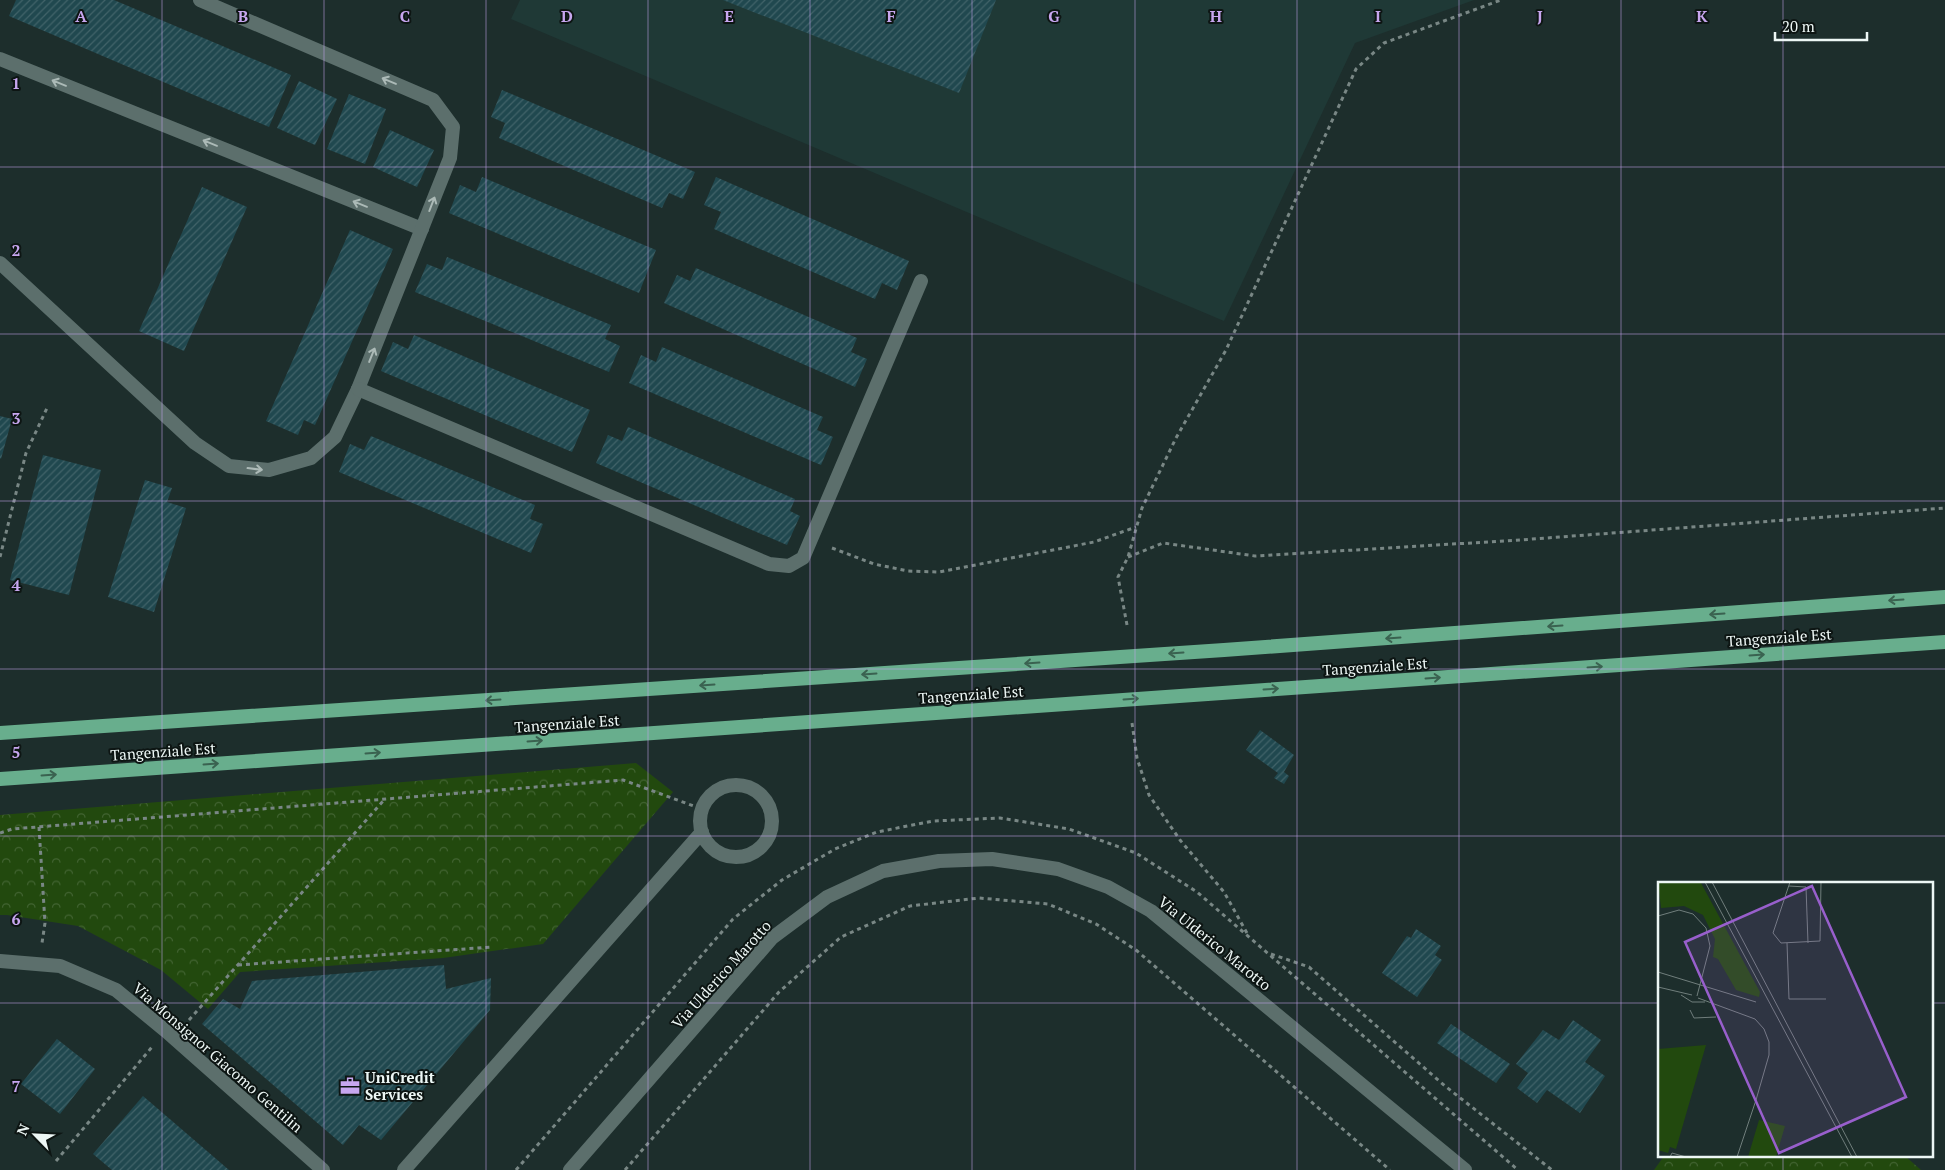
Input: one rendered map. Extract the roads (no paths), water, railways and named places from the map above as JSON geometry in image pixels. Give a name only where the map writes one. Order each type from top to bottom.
[{"type":"highway","name":"Tangenziale Est","points":[[0,733],[1224,650],[1945,597]]},
{"type":"highway","name":"Tangenziale Est","points":[[0,779],[1945,642]]},
{"type":"street","points":[[0,263],[195,443],[229,466],[269,470],[311,458],[335,437],[358,389],[450,158],[453,127],[433,100],[200,0]]},
{"type":"street","points":[[0,59],[422,229]]},
{"type":"street","points":[[358,389],[769,564],[789,566],[803,558],[921,282]]},
{"type":"street","points":[[728,786],[740,786],[751,789],[762,796],[772,818],[771,830],[766,841],[758,850],[748,856],[725,856],[715,851],[707,843],[702,832],[700,821],[702,809],[708,799],[716,792],[728,786]]},
{"type":"street","points":[[404,1170],[702,832]]},
{"type":"street","name":"Via Ulderico Marotto","points":[[570,1170],[772,938],[827,897],[883,872],[939,861],[992,859],[1058,869],[1108,887],[1151,910],[1465,1170]]},
{"type":"street","name":"Via Monsignor Giacomo Gentilin","points":[[0,960],[60,966],[116,990],[170,1034],[322,1170]]},
{"type":"place","name":"UniCredit Services","points":[[350,1086]]}]
